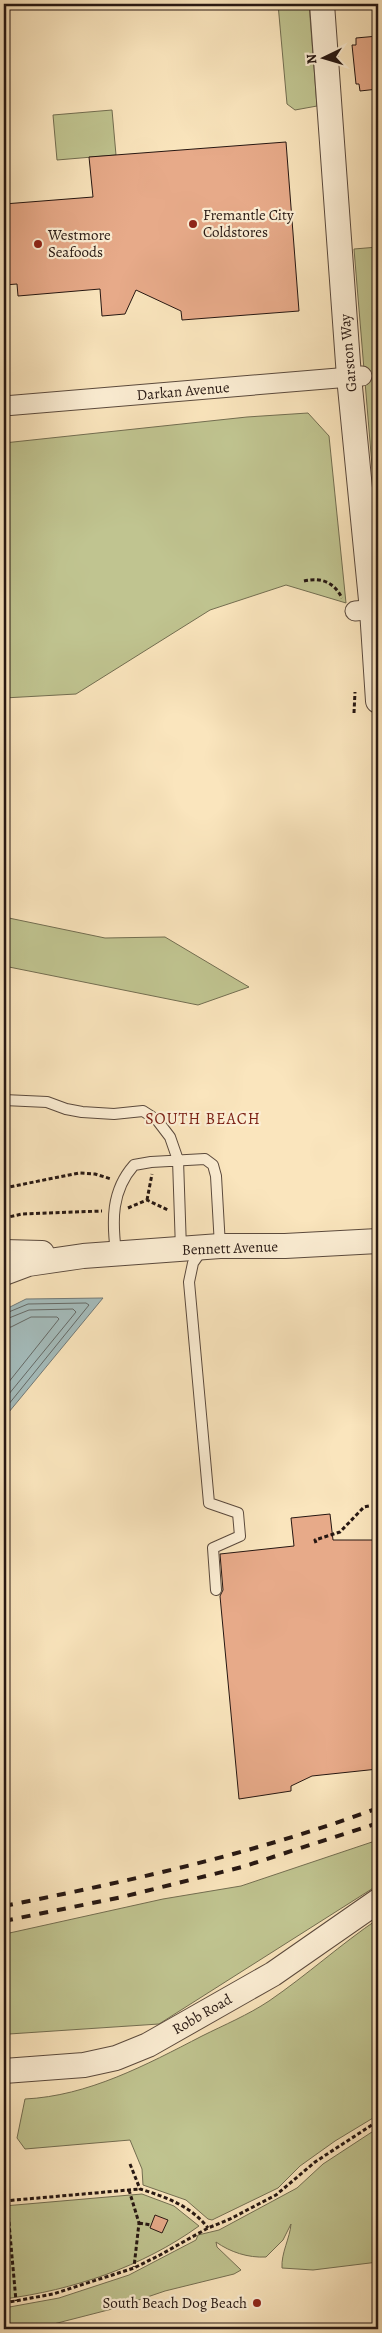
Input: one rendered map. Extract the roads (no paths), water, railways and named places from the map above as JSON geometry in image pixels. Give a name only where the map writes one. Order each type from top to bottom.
[{"type":"street","name":"Garston Way","points":[[322,4],[355,377],[363,609],[378,701]]},
{"type":"street","name":"Darkan Avenue","points":[[4,406],[355,377]]},
{"type":"street","name":"Bennett Avenue","points":[[4,1273],[28,1264],[83,1256],[212,1247],[285,1246],[378,1241]]},
{"type":"street","name":"Bennett Avenue","points":[[4,1252],[37,1252],[83,1256]]},
{"type":"street","name":"Robb Road","points":[[4,2071],[84,2065],[116,2058],[148,2045],[273,1974],[378,1901]]},
{"type":"lane","points":[[4,1100],[47,1102],[66,1109],[82,1112],[114,1114],[143,1111],[157,1120],[170,1137],[178,1160],[181,1249]]},
{"type":"lane","points":[[116,1254],[113,1229],[114,1210],[122,1179],[134,1165],[206,1159],[213,1165],[216,1176],[212,1247],[193,1263],[189,1282],[209,1503],[238,1512],[240,1536],[213,1548],[216,1590]]},
{"type":"water","points":[[103,1298],[4,1418],[4,1310],[26,1299]]},
{"type":"railway","points":[[4,1906],[193,1865],[286,1839],[378,1808]]},
{"type":"railway","points":[[4,1921],[122,1897],[242,1867],[378,1823]]},
{"type":"place","name":"Fremantle City Coldstores","points":[[193,224]]},
{"type":"place","name":"Westmore Seafoods","points":[[38,244]]},
{"type":"place","name":"South Beach Dog Beach","points":[[257,2303]]},
{"type":"district","name":"SOUTH BEACH","points":[[203,1119]]}]
